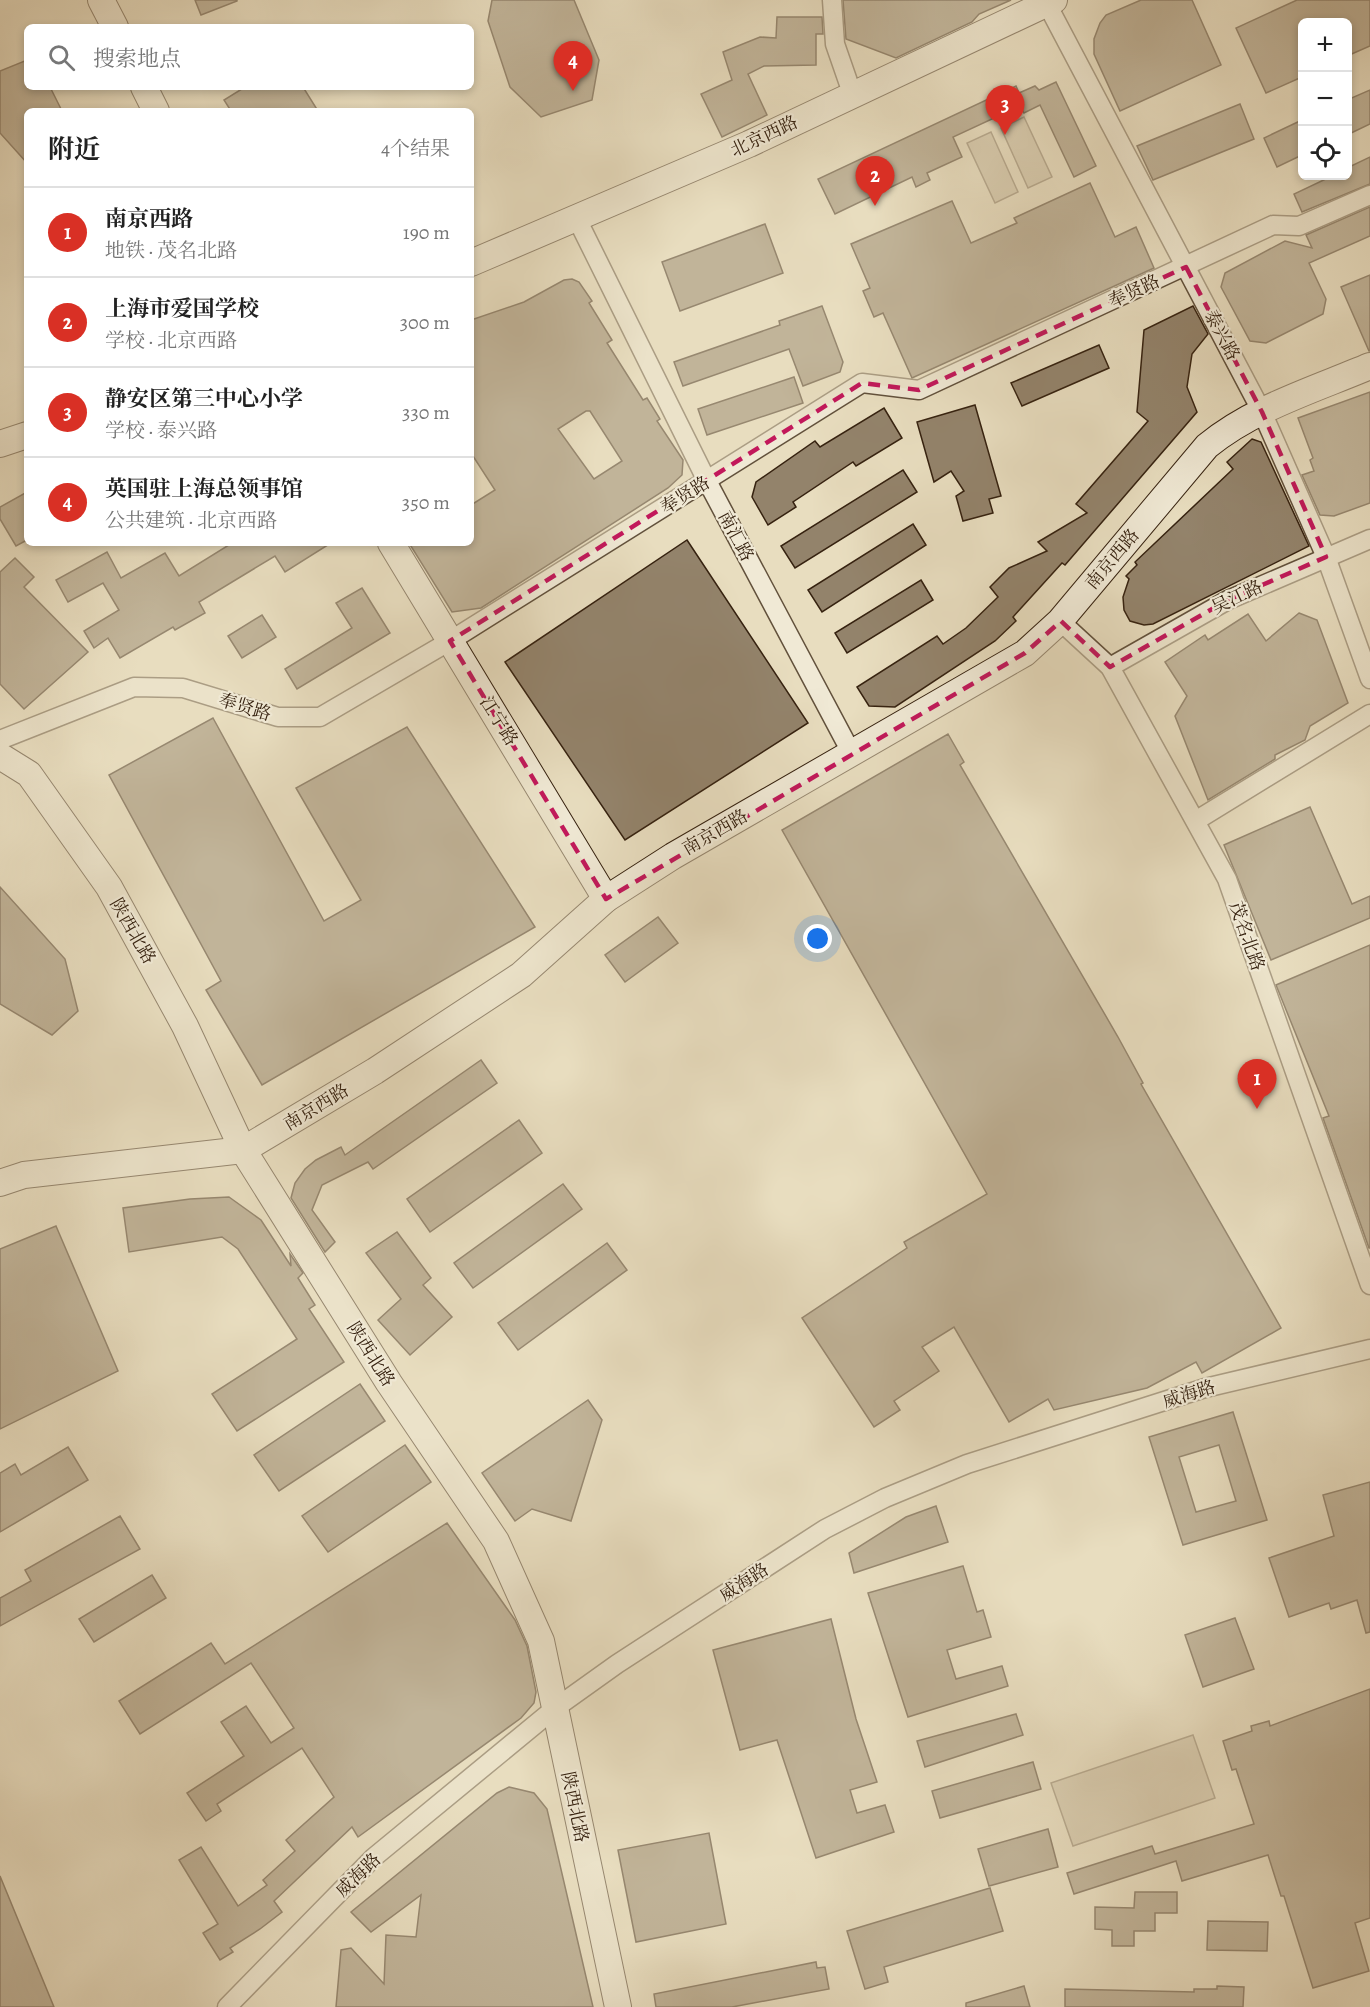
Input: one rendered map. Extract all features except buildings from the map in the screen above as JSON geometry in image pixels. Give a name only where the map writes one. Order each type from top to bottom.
[{"type":"main road","points":[[101,0],[113,24]]},
{"type":"main road","name":"北京西路","points":[[474,262],[749,144],[852,93],[1050,2]]},
{"type":"main road","points":[[146,90],[154,108]]},
{"type":"main road","name":"南京西路","points":[[0,1183],[24,1175],[243,1150],[375,1071],[521,975],[606,899],[673,856],[1025,653],[1060,621],[1206,446],[1222,433],[1262,412],[1370,366]]},
{"type":"main road","points":[[0,444],[24,436]]},
{"type":"main road","name":"江宁路","points":[[393,546],[606,899]]},
{"type":"main road","name":"陕西北路","points":[[0,756],[29,774],[108,887],[185,1026],[243,1150],[389,1383],[496,1541],[541,1641],[618,2007]]},
{"type":"street","points":[[832,0],[834,44],[852,93]]},
{"type":"street","name":"泰兴路","points":[[1050,2],[1262,412],[1326,557],[1370,679]]},
{"type":"street","name":"奉贤路","points":[[0,740],[134,687],[183,688],[278,717],[320,717],[450,641],[862,383],[919,390],[1273,225],[1299,226],[1370,195]]},
{"type":"street","name":"南汇路","points":[[577,219],[707,481],[852,754]]},
{"type":"street","name":"吴江路","points":[[1110,667],[1228,600],[1370,539]]},
{"type":"street","name":"茂名北路","points":[[1060,621],[1110,667],[1197,820],[1227,879],[1370,1285]]},
{"type":"street","points":[[1197,820],[1370,714]]},
{"type":"street","name":"威海路","points":[[227,2007],[373,1858],[554,1709],[617,1664],[825,1529],[885,1498],[967,1464],[1205,1388],[1370,1349]]},
{"type":"highlighted area","points":[[1186,267],[1262,412],[1326,557],[1228,600],[1110,667],[1061,621],[1025,653],[606,899],[450,641],[862,383],[919,390]]},
{"type":"shaded area","points":[[1024,117],[1052,177],[1028,188],[1001,128]]},
{"type":"shaded area","points":[[991,132],[1018,192],[995,203],[967,143]]},
{"type":"shaded area","points":[[1193,1735],[1215,1798],[1073,1846],[1051,1783]]},
{"type":"place","name":"英国驻上海总领事馆","points":[[573,91]]},
{"type":"place","name":"静安区第三中心小学","points":[[1005,135]]},
{"type":"place","name":"上海市爱国学校","points":[[875,206]]},
{"type":"place","name":"南京西路","points":[[1257,1109]]}]
